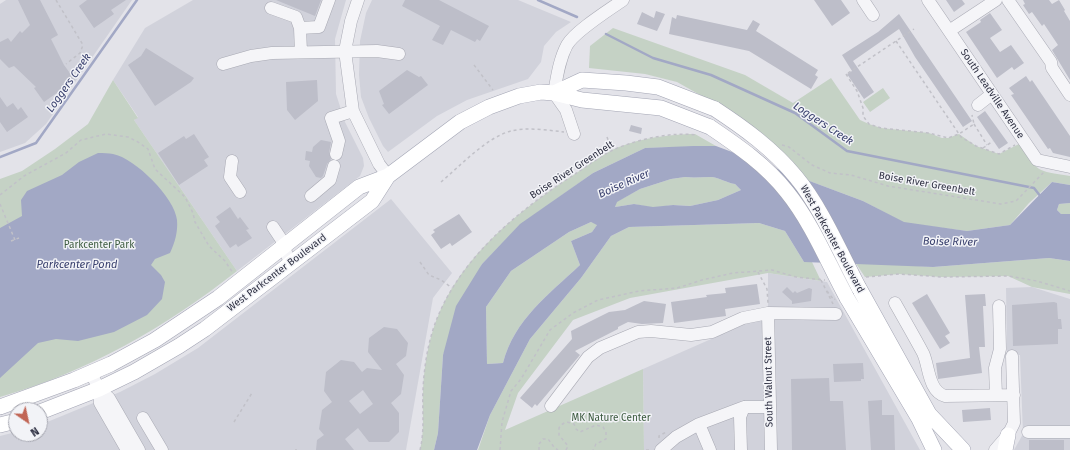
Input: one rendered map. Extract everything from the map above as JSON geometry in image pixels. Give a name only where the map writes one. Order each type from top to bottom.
[{"type":"main road","name":"West Parkcenter Boulevard","points":[[554,93],[582,80],[658,86],[714,109],[753,134],[796,176],[810,196],[862,282],[929,414],[963,450]]},
{"type":"main road","name":"West Parkcenter Boulevard","points":[[0,407],[45,392],[91,373],[154,340],[218,298],[360,187],[388,176],[460,122],[489,107],[519,96],[541,92],[554,93],[582,100],[661,108],[747,152],[786,191],[799,208],[847,298],[919,420],[934,450]]},
{"type":"main road","name":"West Parkcenter Boulevard","points":[[48,409],[99,389],[157,360],[205,329],[372,201],[388,176]]},
{"type":"main road","points":[[1005,450],[1008,435]]},
{"type":"street","points":[[300,28],[319,27],[329,0]]},
{"type":"street","points":[[358,0],[351,21],[345,51],[353,111],[379,164],[388,176]]},
{"type":"street","points":[[574,134],[566,110],[554,93],[559,66],[568,44],[588,25],[623,0]]},
{"type":"street","points":[[862,0],[873,15]]},
{"type":"street","name":"South Leadville Avenue","points":[[928,0],[1036,160],[1070,166]]},
{"type":"street","points":[[949,31],[996,0]]},
{"type":"street","points":[[1008,0],[1051,62],[1052,68],[1070,95]]},
{"type":"street","points":[[271,8],[296,17],[300,28],[301,52]]},
{"type":"street","points":[[223,64],[251,56],[301,52],[378,51],[399,54]]},
{"type":"street","points":[[975,110],[992,94]]},
{"type":"street","points":[[311,196],[330,180],[339,142],[332,118],[353,111]]},
{"type":"street","points":[[232,162],[230,177],[240,192]]},
{"type":"street","points":[[273,227],[284,246],[290,263]]},
{"type":"street","points":[[895,303],[924,355],[930,377],[938,393],[945,396],[1014,395]]},
{"type":"street","points":[[996,395],[995,368],[1000,349],[999,306]]},
{"type":"street","points":[[551,406],[588,357],[600,348],[638,332],[651,331],[691,335],[712,332],[743,318],[768,313],[836,314]]},
{"type":"street","name":"South Walnut Street","points":[[768,313],[771,450]]},
{"type":"street","points":[[994,450],[1008,435],[1014,423],[1012,356]]},
{"type":"street","points":[[91,373],[99,389],[100,403],[131,447]]},
{"type":"street","points":[[661,450],[676,437],[699,424],[744,407],[770,407]]},
{"type":"street","points":[[741,450],[740,417],[744,407]]},
{"type":"street","points":[[143,418],[162,450]]},
{"type":"street","points":[[699,424],[710,450]]},
{"type":"street","points":[[1028,432],[1070,432]]},
{"type":"path","points":[[56,0],[83,44],[80,53],[66,64]]},
{"type":"path","points":[[914,29],[847,74],[857,91],[863,108],[863,116],[869,124],[881,128],[929,133],[942,138],[948,138],[959,134],[974,124]]},
{"type":"path","points":[[896,41],[959,134],[966,140],[999,154],[1019,144]]},
{"type":"path","points":[[474,65],[493,90]]},
{"type":"path","points":[[975,110],[974,124],[987,145]]},
{"type":"path","points":[[441,182],[500,135],[512,131],[551,131],[574,134]]},
{"type":"path","name":"Boise River Greenbelt","points":[[420,450],[424,424],[423,391],[426,360],[436,322],[452,288],[480,253],[506,225],[543,194],[619,147],[664,135],[706,131]]},
{"type":"path","points":[[0,195],[24,176],[66,153],[82,140],[106,134],[128,138],[138,142],[148,149],[155,169],[185,197],[197,225],[204,234],[209,246],[225,261],[234,275]]},
{"type":"path","points":[[607,137],[612,151]]},
{"type":"path","points":[[983,148],[993,141]]},
{"type":"path","name":"Boise River Greenbelt","points":[[778,144],[789,147],[812,165],[830,173],[851,175],[888,186],[1001,204],[1016,201],[1044,172]]},
{"type":"path","points":[[0,204],[15,240]]},
{"type":"path","points":[[11,241],[19,238]]},
{"type":"path","points":[[420,262],[430,275],[441,280],[452,288]]},
{"type":"path","points":[[500,450],[502,422],[511,391],[521,379],[550,330],[573,312],[598,300],[639,291],[677,288],[713,277],[757,271],[772,270],[796,277],[828,279]]},
{"type":"path","points":[[757,271],[768,289],[768,313]]},
{"type":"path","points":[[862,282],[899,274],[942,277],[1008,276],[1037,281],[1070,291]]},
{"type":"path","points":[[826,291],[830,295]]},
{"type":"path","points":[[234,422],[252,392]]},
{"type":"path","points":[[566,450],[568,446],[559,435],[559,428],[562,423],[569,422],[574,424],[576,429],[580,432],[596,425],[603,427],[606,432],[606,438],[596,444],[593,450]]},
{"type":"path","points":[[539,450],[539,444],[543,439],[548,438],[558,450]]},
{"type":"path","points":[[646,450],[651,450]]},
{"type":"shaded area","points":[[6,0],[132,0],[46,124],[25,143],[0,152],[0,4]]},
{"type":"shaded area","points":[[193,0],[346,0],[335,39],[336,94],[345,122],[363,158],[364,166],[360,176],[237,271],[134,120],[138,117],[113,80],[145,28]]},
{"type":"shaded area","points":[[372,0],[518,0],[571,22],[556,32],[544,46],[541,62],[528,79],[467,100],[437,116],[388,152],[383,146],[369,118],[361,97],[359,75],[360,41],[366,13]]},
{"type":"shaded area","points":[[391,199],[452,273],[433,298],[406,450],[0,450],[0,436],[8,434],[8,442],[48,442],[48,422],[120,392],[155,374],[198,348]]},
{"type":"shaded area","points":[[768,273],[827,282],[920,450],[644,450],[643,369],[768,314]]},
{"type":"shaded area","points":[[1032,287],[1070,299],[1070,450],[1014,450],[1023,434],[1020,355],[1007,355],[1006,288]]},
{"type":"green space","points":[[613,28],[745,75],[793,103],[831,78],[860,120],[881,128],[929,133],[942,138],[948,138],[959,134],[976,146],[999,154],[1019,144],[1030,160],[1039,169],[1050,173],[1070,176],[1070,185],[1052,182],[1029,203],[1010,225],[967,231],[904,223],[863,201],[804,179],[709,100],[677,82],[645,74],[589,68],[590,46]]},
{"type":"green space","name":"Parkcenter Pond","points":[[113,80],[138,118],[134,120],[237,271],[182,311],[124,346],[64,375],[0,397],[0,179],[22,171],[55,149],[88,124]]},
{"type":"green space","points":[[883,88],[890,98],[870,112],[863,102]]},
{"type":"green space","points":[[695,134],[716,146],[645,148],[593,173],[520,225],[482,264],[443,355],[438,433],[434,450],[420,450],[423,427],[424,373],[431,338],[436,321],[447,298],[460,276],[476,256],[513,219],[533,203],[608,152],[645,139]]},
{"type":"green space","points":[[685,177],[714,177],[735,184],[741,190],[718,200],[690,206],[673,205],[653,208],[634,204],[615,207],[616,202],[640,189],[671,179]]},
{"type":"green space","points":[[1070,203],[1070,214],[1061,214],[1057,210],[1059,204]]},
{"type":"green space","points":[[591,222],[598,224],[592,232],[571,241],[580,265],[545,297],[524,321],[508,348],[503,363],[487,364],[486,307],[511,271],[569,232]]},
{"type":"green space","name":"MK Nature Center","points":[[759,223],[785,231],[804,262],[812,262],[821,281],[768,273],[630,298],[573,320],[518,393],[505,430],[643,369],[644,450],[478,450],[490,415],[530,339],[581,278],[611,236],[629,227]]},
{"type":"green space","points":[[1049,258],[1070,261],[1070,294],[1032,287],[1008,276],[942,277],[899,274],[865,277],[855,262],[933,267]]},
{"type":"water","name":"Boise River","points":[[716,146],[863,201],[904,222],[967,231],[1010,225],[1052,182],[1070,185],[1070,203],[1059,204],[1057,210],[1061,214],[1070,214],[1070,261],[1049,258],[933,267],[804,262],[785,231],[759,223],[629,227],[611,236],[581,278],[530,339],[490,415],[477,450],[434,450],[438,433],[443,355],[456,306],[482,264],[520,224],[593,173],[645,148]],"holes":[[[685,177],[714,177],[735,184],[741,190],[718,200],[690,206],[673,205],[653,207],[634,204],[615,207],[617,202],[640,189],[671,179]],[[591,222],[597,225],[592,232],[571,241],[580,265],[545,297],[524,321],[515,334],[503,363],[487,364],[486,307],[511,271],[569,232]]]},
{"type":"water","name":"Parkcenter Pond","points":[[98,153],[113,154],[132,163],[152,180],[162,191],[175,211],[177,233],[170,253],[155,259],[151,265],[161,275],[165,282],[162,299],[147,315],[114,332],[78,341],[56,339],[38,343],[0,378],[0,228],[22,216],[21,200],[27,191],[62,175],[79,162]]},
{"type":"building","points":[[18,0],[40,0],[58,35],[51,39],[64,65],[75,80],[44,102],[34,88],[36,87],[14,66],[9,68],[0,59],[0,42],[8,38],[11,42],[20,31],[22,33],[30,25]]},
{"type":"building","points":[[87,0],[126,0],[111,10],[114,14],[94,28],[79,6]]},
{"type":"building","points":[[276,0],[321,0],[315,16]]},
{"type":"building","points":[[405,0],[439,0],[489,26],[480,41],[477,39],[475,42],[451,30],[443,45],[432,40],[440,26],[402,6]]},
{"type":"building","points":[[814,0],[841,0],[850,13],[832,26]]},
{"type":"building","points":[[946,0],[962,0],[965,4],[954,12]]},
{"type":"building","points":[[1023,0],[1049,0],[1052,4],[1059,0],[1065,10],[1064,11],[1070,21],[1070,80],[1052,50],[1058,45],[1044,24],[1042,26],[1032,12],[1029,14],[1023,5],[1025,4]]},
{"type":"building","points":[[656,11],[665,14],[657,31],[637,24],[642,12],[654,18]]},
{"type":"building","points":[[990,13],[1002,30],[990,38],[1000,52],[1011,45],[1024,63],[1014,70],[1012,67],[997,78],[966,32],[981,22],[980,20]]},
{"type":"building","points":[[899,14],[972,121],[963,127],[915,57],[899,29],[853,61],[874,92],[864,99],[847,74],[852,71],[842,55],[878,32]]},
{"type":"building","points":[[677,15],[747,30],[753,20],[760,24],[756,31],[818,70],[815,75],[818,77],[811,89],[749,51],[669,34],[672,17],[676,19]]},
{"type":"building","points":[[146,48],[194,78],[191,82],[155,106],[128,65],[141,56]]},
{"type":"building","points":[[407,70],[419,77],[421,76],[428,85],[389,114],[382,105],[384,104],[379,91]]},
{"type":"building","points":[[1026,76],[1030,82],[1032,80],[1070,136],[1070,157],[1053,153],[1050,148],[1048,149],[1011,95],[1014,94],[1009,88]]},
{"type":"building","points":[[317,80],[318,101],[295,120],[287,110],[286,82]]},
{"type":"building","points":[[0,97],[7,107],[13,103],[18,110],[21,107],[28,117],[7,132],[0,122]]},
{"type":"building","points":[[985,111],[1008,143],[999,149],[977,117]]},
{"type":"building","points":[[631,125],[642,128],[641,134],[629,131]]},
{"type":"building","points":[[194,134],[209,157],[204,160],[208,166],[179,185],[158,153],[184,136],[186,139]]},
{"type":"building","points":[[321,140],[331,142],[329,153],[331,159],[327,164],[321,178],[316,177],[309,166],[310,161],[305,160],[306,151],[312,152],[313,147]]},
{"type":"building","points":[[230,207],[238,219],[240,217],[249,229],[246,230],[252,238],[238,247],[236,244],[230,248],[215,226],[220,222],[216,217]]},
{"type":"building","points":[[459,214],[472,232],[452,246],[450,243],[441,249],[431,235],[435,232],[433,230]]},
{"type":"building","points":[[757,284],[760,304],[725,309],[726,316],[674,323],[671,302],[707,297],[706,295],[726,293],[725,288]]},
{"type":"building","points":[[787,287],[793,293],[795,291],[797,293],[809,288],[812,289],[811,301],[792,304],[792,301],[782,292]]},
{"type":"building","points":[[927,294],[950,333],[945,336],[950,343],[940,349],[912,303]]},
{"type":"building","points":[[985,294],[986,306],[983,306],[985,347],[979,347],[982,373],[938,379],[936,363],[970,358],[965,295]]},
{"type":"building","points":[[644,301],[666,304],[663,323],[642,324],[628,322],[618,327],[618,329],[575,351],[580,355],[537,406],[535,404],[532,408],[520,398],[572,339],[571,331],[609,312],[625,310]]},
{"type":"building","points":[[1057,303],[1058,319],[1061,319],[1062,329],[1058,329],[1058,344],[1013,346],[1012,305]]},
{"type":"building","points":[[384,327],[397,329],[408,343],[406,356],[396,364],[404,375],[401,394],[391,403],[399,413],[399,432],[389,442],[369,442],[358,428],[345,439],[354,450],[316,450],[317,440],[324,435],[319,429],[322,410],[332,402],[324,391],[326,372],[341,360],[354,362],[362,372],[367,368],[382,370],[368,352],[369,338]],"holes":[[[363,390],[373,404],[360,414],[349,401]]]},
{"type":"building","points":[[863,363],[864,379],[861,379],[861,381],[834,382],[833,364]]},
{"type":"building","points":[[829,378],[830,401],[843,401],[846,450],[792,450],[791,379]]},
{"type":"building","points":[[882,400],[882,415],[894,415],[895,450],[871,450],[868,401]]},
{"type":"building","points":[[990,408],[991,420],[963,422],[962,410]]},
{"type":"building","points":[[1029,440],[1064,440],[1064,450],[1029,450]]},
{"type":"waterway","name":"Loggers Creek","points":[[0,157],[36,143],[137,0]]},
{"type":"waterway","name":"Loggers Creek","points":[[538,0],[577,17]]},
{"type":"waterway","name":"Loggers Creek","points":[[606,34],[653,58],[711,75],[795,113],[847,151],[1034,188],[1041,197]]},
{"type":"park label","name":"Parkcenter Park","points":[[99,245]]}]
